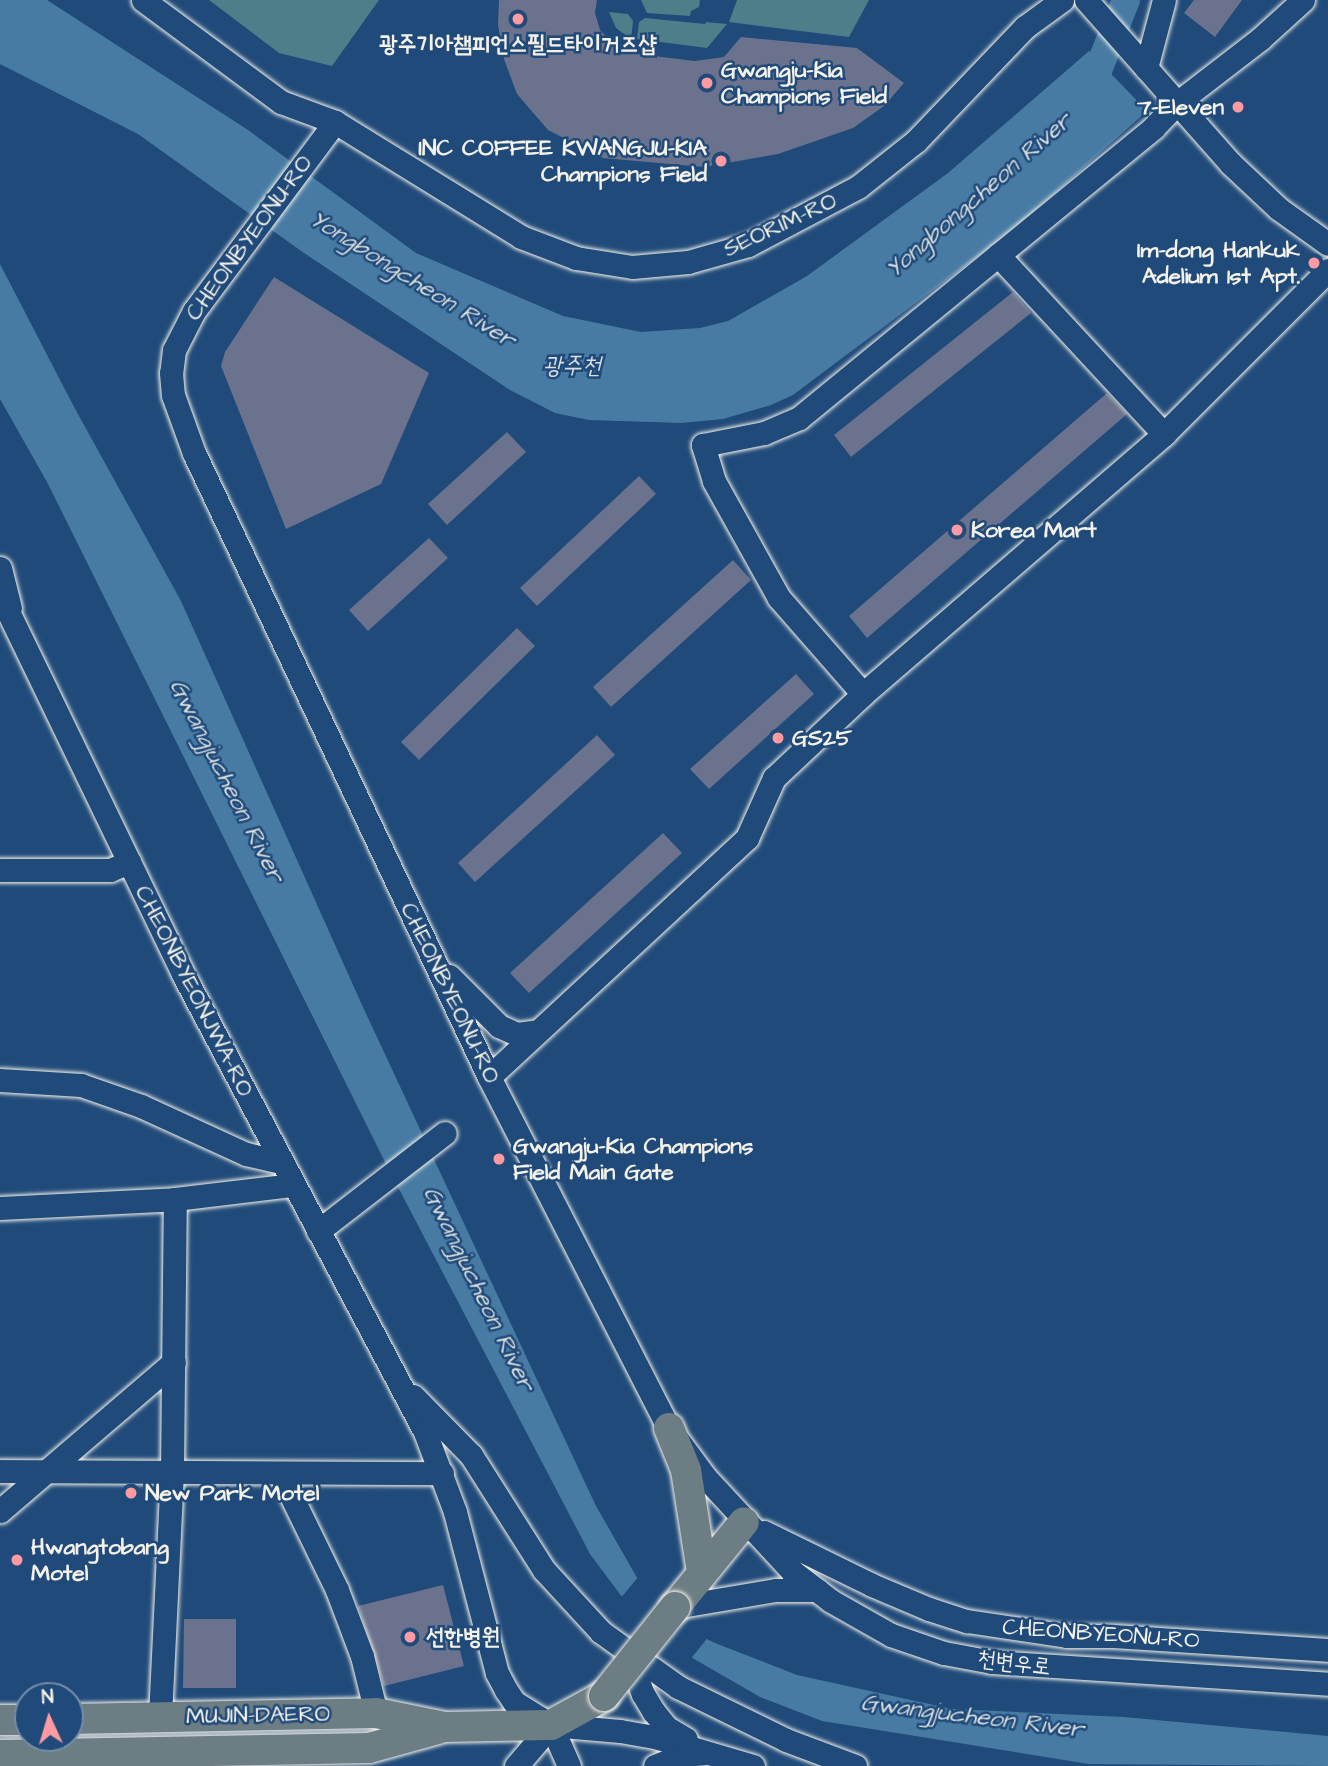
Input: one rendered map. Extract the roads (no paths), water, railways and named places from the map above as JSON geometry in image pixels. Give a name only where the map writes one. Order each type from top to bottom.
[{"type":"main road","points":[[669,1428],[686,1470],[702,1572]]},
{"type":"main road","points":[[631,1663],[744,1522]]},
{"type":"main road","name":"MUJIN-DAERO","points":[[84,1719],[376,1713],[445,1727],[551,1726],[604,1696],[631,1663]]},
{"type":"main road","name":"MUJIN-DAERO","points":[[0,1755],[60,1760],[369,1748],[445,1727]]},
{"type":"street","points":[[143,0],[281,102],[335,122]]},
{"type":"street","name":"SEORIM-RO","points":[[335,122],[521,237],[547,248],[576,258],[632,267],[688,262],[748,245],[858,187],[916,141],[1025,27],[1062,0]]},
{"type":"street","points":[[1086,0],[1230,163],[1260,191],[1328,244]]},
{"type":"street","points":[[1146,68],[1164,0]]},
{"type":"street","points":[[863,694],[790,613],[766,577],[714,481],[703,445],[764,433],[799,418],[1153,128],[1177,103],[1261,39],[1303,0]]},
{"type":"street","name":"CHEONBYEONU-RO","points":[[335,122],[204,294],[181,333],[171,373],[173,395],[194,453],[489,1077],[669,1428],[705,1478],[744,1522],[815,1560],[929,1609],[967,1621],[1067,1636],[1328,1650]]},
{"type":"street","points":[[998,255],[1164,434]]},
{"type":"street","points":[[489,1077],[747,838],[774,778],[863,694],[1164,434],[1328,270]]},
{"type":"street","points":[[0,569],[7,620]]},
{"type":"street","name":"CHEONBYEONJWA-RO","points":[[0,596],[7,620],[183,974],[425,1433],[442,1473],[497,1673],[514,1702],[551,1726],[620,1731],[658,1738],[753,1766]]},
{"type":"street","points":[[0,870],[110,870],[129,862]]},
{"type":"street","points":[[435,962],[499,1026],[517,1034],[538,1031]]},
{"type":"street","points":[[0,1080],[82,1085],[141,1106],[246,1154],[281,1162]]},
{"type":"street","points":[[318,1231],[445,1133]]},
{"type":"street","points":[[0,1208],[175,1199],[293,1185]]},
{"type":"street","points":[[160,1717],[172,1472],[175,1199]]},
{"type":"street","points":[[0,1511],[42,1472],[174,1362]]},
{"type":"street","name":"CHEONBYEONJWA-RO","points":[[398,1381],[471,1455],[544,1570],[601,1632],[678,1687],[786,1740],[855,1766]]},
{"type":"street","points":[[0,1471],[281,1475],[442,1473]]},
{"type":"street","points":[[281,1475],[337,1590],[362,1656],[376,1713]]},
{"type":"street","name":"천변우로","points":[[744,1522],[792,1571],[856,1617],[891,1635],[944,1653],[992,1662],[1328,1684]]},
{"type":"street","points":[[676,1607],[776,1590],[817,1590]]},
{"type":"street","points":[[631,1663],[642,1694],[666,1727],[706,1752]]},
{"type":"street","points":[[516,1766],[551,1726],[569,1766]]},
{"type":"street","points":[[655,1766],[682,1755],[706,1752]]},
{"type":"water","name":"광주천","points":[[0,0],[47,0],[248,130],[416,253],[563,316],[641,332],[700,328],[728,321],[807,276],[948,173],[1089,51],[1147,111],[1017,227],[793,395],[771,405],[723,419],[681,423],[589,420],[555,413],[510,390],[304,253],[138,134],[0,64]]},
{"type":"water","name":"Gwangjucheon River","points":[[0,264],[73,405],[181,601],[362,1005],[595,1504],[636,1576],[660,1608],[686,1629],[797,1675],[952,1709],[1124,1717],[1328,1736],[1328,1766],[1089,1764],[822,1721],[760,1697],[649,1633],[590,1554],[388,1168],[47,482],[0,399]]},
{"type":"waterway","name":"Yongbongcheon River","points":[[1087,98],[1126,0]]},
{"type":"place","name":"광주기아챔피언스필드타이거즈샵","points":[[518,19]]},
{"type":"place","name":"Gwangju-Kia Champions Field","points":[[707,83]]},
{"type":"place","name":"7-Eleven","points":[[1238,107]]},
{"type":"place","name":"INC COFFEE KWANGJU-KIA Champions Field","points":[[721,161]]},
{"type":"place","name":"Im-dong Hankuk Adelium 1st Apt.","points":[[1314,263]]},
{"type":"place","name":"Korea Mart","points":[[957,530]]},
{"type":"place","name":"GS25","points":[[778,738]]},
{"type":"place","name":"Gwangju-Kia Champions Field Main Gate","points":[[499,1159]]},
{"type":"place","name":"New Park Motel","points":[[131,1493]]},
{"type":"place","name":"Hwangtobang Motel","points":[[17,1560]]},
{"type":"place","name":"선한병원","points":[[410,1637]]}]
